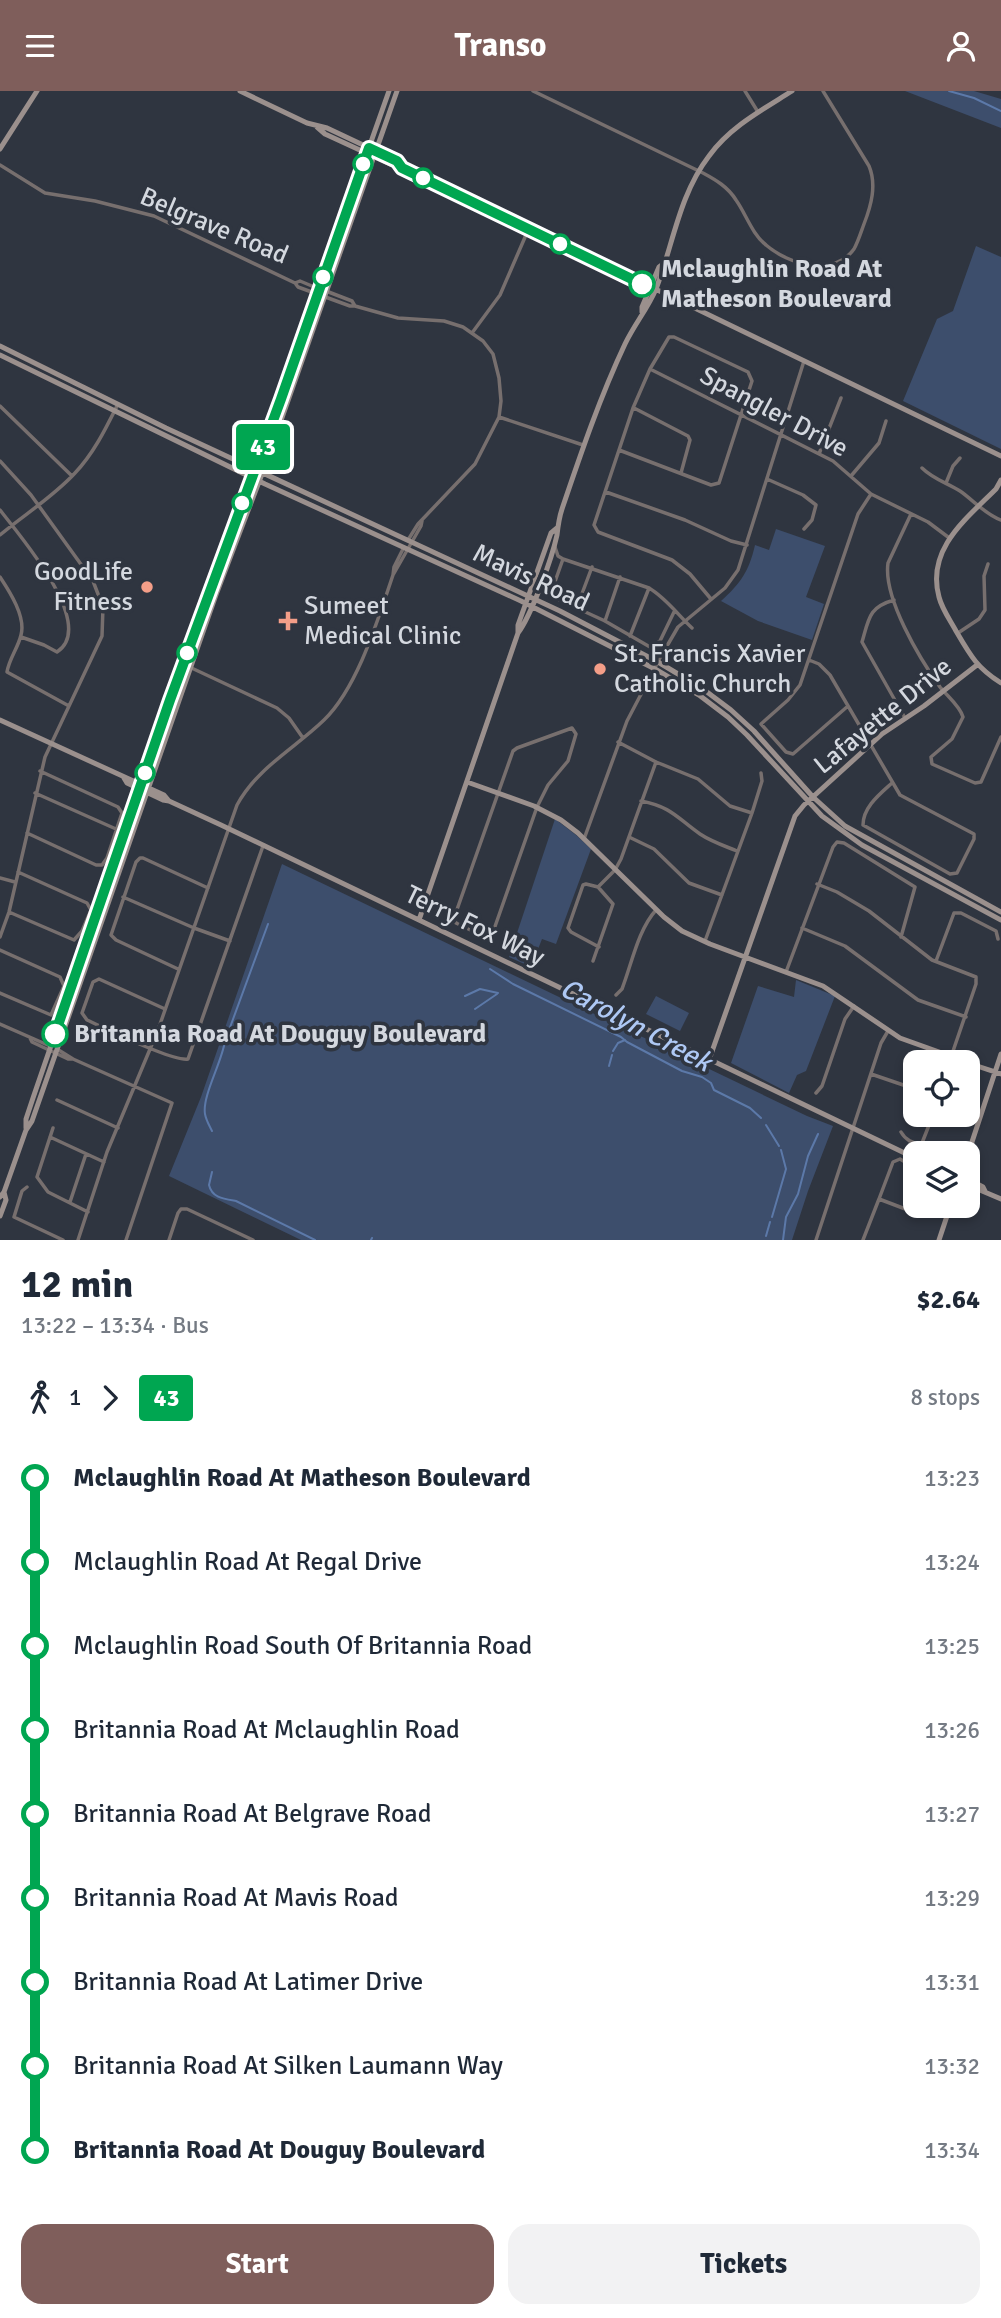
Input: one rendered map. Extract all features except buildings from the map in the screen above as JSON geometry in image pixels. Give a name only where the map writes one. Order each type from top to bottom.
[{"type":"street","points":[[0,149],[37,91]]},
{"type":"street","points":[[240,91],[317,127],[327,128],[394,167],[402,168],[1001,456]]},
{"type":"street","points":[[53,1050],[217,592],[263,473],[389,91]]},
{"type":"street","points":[[0,1216],[5,1200],[2,1195],[26,1130],[32,1121],[53,1050],[183,664],[397,91]]},
{"type":"street","points":[[533,91],[723,184],[736,199],[759,238],[769,248],[804,265],[822,266],[841,260],[854,249],[872,197],[873,175],[823,91]]},
{"type":"street","points":[[745,91],[758,112]]},
{"type":"street","points":[[530,602],[547,563],[584,446],[611,376],[642,312],[642,306],[653,289],[698,170],[724,138],[792,91]]},
{"type":"street","name":"Belgrave Road","points":[[0,165],[46,193],[94,201],[154,216],[295,283],[300,281],[322,293],[352,301],[355,306],[398,319],[444,321],[472,333]]},
{"type":"street","points":[[78,1240],[104,1163],[151,1048],[228,828],[245,790],[264,768],[331,713],[348,688],[371,638],[394,567],[422,521],[475,464],[499,417],[500,388],[493,354],[483,341],[472,333],[500,295],[528,228]]},
{"type":"street","points":[[619,450],[711,485],[719,483],[752,381],[748,372],[670,336],[650,369],[633,408],[619,450],[606,492],[594,525],[595,530],[679,564],[711,599]]},
{"type":"street","name":"Mavis Road","points":[[0,346],[260,481],[333,515],[408,545]]},
{"type":"street","name":"Mavis Road","points":[[0,355],[255,469],[408,545],[658,662],[703,689],[754,731],[840,831],[1001,920]]},
{"type":"street","points":[[584,839],[627,721],[678,627],[725,588],[738,570],[804,361]]},
{"type":"street","name":"Spangler Drive","points":[[650,369],[819,454],[871,494],[948,537]]},
{"type":"street","points":[[819,454],[841,398]]},
{"type":"street","points":[[0,406],[72,476]]},
{"type":"street","points":[[0,535],[72,476],[92,452],[116,407]]},
{"type":"street","points":[[633,408],[688,436],[690,440],[681,473]]},
{"type":"street","points":[[499,417],[584,446]]},
{"type":"street","points":[[851,476],[879,443],[886,421]]},
{"type":"street","points":[[946,483],[953,466],[960,458]]},
{"type":"street","points":[[0,461],[38,506],[93,581],[103,607],[102,636],[40,771],[9,912],[0,937]]},
{"type":"street","points":[[922,468],[930,476],[946,483],[1001,520]]},
{"type":"street","points":[[767,478],[803,495],[816,505],[812,520],[804,529]]},
{"type":"street","points":[[1000,682],[977,665],[942,606],[937,583],[939,560],[948,537],[996,489],[1001,480]]},
{"type":"street","points":[[606,492],[677,517],[727,540],[747,545]]},
{"type":"street","points":[[848,706],[792,755],[761,725],[797,691],[858,514],[871,494]]},
{"type":"street","points":[[333,515],[337,508]]},
{"type":"street","points":[[0,510],[45,569],[66,610],[69,627],[65,646],[57,652],[21,637]]},
{"type":"street","points":[[911,514],[888,563],[894,600],[908,636],[943,691],[961,710],[963,717],[952,739],[932,757],[932,764],[975,783],[981,782],[1001,737]]},
{"type":"street","points":[[419,920],[518,633],[524,624],[551,533],[556,528]]},
{"type":"street","points":[[554,541],[558,557]]},
{"type":"street","points":[[547,563],[558,557],[649,588],[658,593],[692,628]]},
{"type":"street","points":[[563,559],[552,593],[555,597],[650,647],[658,644],[674,612]]},
{"type":"street","points":[[958,633],[979,619],[985,610],[984,576],[988,564]]},
{"type":"street","points":[[577,607],[592,567]]},
{"type":"street","points":[[0,577],[22,624],[21,637],[7,672],[69,706]]},
{"type":"street","points":[[605,621],[621,577]]},
{"type":"street","points":[[630,636],[649,588]]},
{"type":"street","points":[[894,600],[873,610],[862,642],[905,718]]},
{"type":"street","name":"Mavis Road","points":[[530,602],[699,695],[728,717],[811,799],[845,826],[1001,912]]},
{"type":"street","points":[[809,660],[819,664],[830,675],[892,783],[905,799],[974,834],[957,873],[950,874],[863,825],[873,801],[892,783]]},
{"type":"street","points":[[183,664],[277,708],[289,718],[303,738]]},
{"type":"street","name":"Lafayette Drive","points":[[709,1060],[792,822],[811,799],[870,745],[977,665]]},
{"type":"street","name":"Terry Fox Way","points":[[0,720],[903,1152]]},
{"type":"street","points":[[572,728],[576,734],[569,759],[548,785],[537,807],[492,935],[485,937],[456,923],[454,918],[514,750],[572,728]]},
{"type":"street","points":[[618,742],[656,762],[698,779],[730,806],[752,813]]},
{"type":"street","points":[[598,887],[615,870],[656,762]]},
{"type":"street","points":[[26,833],[96,865],[102,865],[122,813],[118,807],[40,771]]},
{"type":"street","points":[[705,941],[752,813],[762,782],[761,773]]},
{"type":"street","points":[[467,782],[537,807],[561,820],[656,910],[682,931],[823,986],[888,1031],[931,1050]]},
{"type":"street","points":[[35,793],[116,829]]},
{"type":"street","points":[[641,801],[655,803],[674,812],[704,837],[738,851]]},
{"type":"street","points":[[629,837],[654,849],[689,883],[722,895]]},
{"type":"street","points":[[786,972],[817,884],[833,847],[839,842],[914,886],[915,892],[901,936]]},
{"type":"street","points":[[165,1009],[99,979],[93,982],[82,1013],[87,1020],[151,1048],[182,1060],[188,1059],[263,846]]},
{"type":"street","points":[[178,969],[113,937],[112,929],[123,897],[136,862],[142,857],[208,888]]},
{"type":"street","points":[[9,912],[74,940],[82,931],[90,910],[87,902],[18,873]]},
{"type":"street","points":[[0,878],[15,881]]},
{"type":"street","points":[[593,961],[599,947],[612,904],[598,887],[586,884],[583,885],[568,928],[599,947]]},
{"type":"street","points":[[817,884],[861,906],[936,962],[976,977],[977,982],[953,1050]]},
{"type":"street","points":[[123,897],[230,941]]},
{"type":"street","points":[[616,995],[622,989],[650,916],[656,910]]},
{"type":"street","points":[[936,962],[952,916],[957,912],[996,931],[998,939]]},
{"type":"street","points":[[802,928],[845,946],[918,1000],[965,1017]]},
{"type":"street","points":[[0,950],[60,977],[64,986],[51,1015],[0,993]]},
{"type":"street","points":[[816,1093],[822,1086],[845,1019],[854,1006]]},
{"type":"street","points":[[0,1025],[30,1038],[32,1042],[172,1103],[126,1240]]},
{"type":"street","points":[[816,1240],[881,1043],[888,1031]]},
{"type":"street","points":[[973,1141],[998,1073],[1001,1054]]},
{"type":"street","points":[[980,1067],[998,1073]]},
{"type":"street","points":[[871,1074],[903,1085]]},
{"type":"street","points":[[57,1100],[118,1128]]},
{"type":"street","points":[[901,1132],[909,1140],[922,1143],[928,1127]]},
{"type":"street","points":[[53,1128],[37,1177],[48,1192],[88,1212]]},
{"type":"street","points":[[50,1137],[104,1163]]},
{"type":"street","points":[[69,1203],[86,1154]]},
{"type":"street","points":[[863,1240],[894,1161],[903,1161]]},
{"type":"street","points":[[980,1186],[1001,1199]]},
{"type":"street","points":[[27,1187],[22,1191],[14,1217],[63,1240]]},
{"type":"street","points":[[980,1191],[985,1191]]},
{"type":"street","points":[[879,1199],[903,1208]]},
{"type":"street","points":[[169,1240],[181,1209],[187,1209],[253,1240]]},
{"type":"street","points":[[939,1240],[946,1218]]},
{"type":"shaded area","points":[[905,91],[974,91],[1001,99],[1001,128]]},
{"type":"shaded area","points":[[976,246],[1001,257],[1001,449],[903,401],[937,319],[953,311]]},
{"type":"shaded area","points":[[776,529],[825,546],[806,597],[824,604],[812,640],[758,621],[721,601],[743,576],[755,545],[769,550]]},
{"type":"shaded area","points":[[555,819],[591,849],[556,944],[542,939],[531,967],[509,957]]},
{"type":"shaded area","points":[[282,864],[807,1116],[833,1126],[792,1240],[301,1240],[169,1176],[201,1097]]},
{"type":"shaded area","points":[[796,980],[835,996],[806,1071],[797,1075],[789,1093],[731,1063],[758,986],[794,997]]},
{"type":"shaded area","points":[[656,996],[689,1013],[680,1031],[646,1014]]},
{"type":"waterway","points":[[949,91],[974,98],[1001,111]]},
{"type":"waterway","points":[[212,1131],[205,1114],[206,1098],[268,924]]},
{"type":"waterway","name":"Carolyn Creek","points":[[490,969],[513,984],[621,1037],[682,1071],[702,1077],[711,1083],[714,1090],[750,1108],[761,1118]]},
{"type":"waterway","points":[[465,996],[480,989],[498,993]]},
{"type":"waterway","points":[[475,1009],[497,994]]},
{"type":"waterway","points":[[613,1051],[618,1043],[625,1040]]},
{"type":"waterway","points":[[609,1066],[612,1055]]},
{"type":"waterway","name":"Carolyn Creek","points":[[766,1125],[779,1146]]},
{"type":"waterway","name":"Carolyn Creek","points":[[783,1240],[786,1217],[798,1194],[808,1156],[818,1134]]},
{"type":"waterway","name":"Carolyn Creek","points":[[772,1217],[786,1169],[781,1150]]},
{"type":"waterway","points":[[212,1172],[209,1185],[216,1195],[236,1201],[315,1240]]},
{"type":"waterway","name":"Carolyn Creek","points":[[766,1236],[770,1222]]},
{"type":"bus line","name":"43","points":[[55,1034],[170,700],[281,399],[369,148],[397,161],[402,168],[642,284]]},
{"type":"place","name":"Mclaughlin Road At Matheson Boulevard","points":[[642,284]]},
{"type":"place","name":"GoodLife Fitness","points":[[147,587]]},
{"type":"place","name":"Sumeet Medical Clinic","points":[[288,621]]},
{"type":"place","name":"St. Francis Xavier Catholic Church","points":[[600,669]]},
{"type":"place","name":"Britannia Road At Douguy Boulevard","points":[[55,1034]]}]
